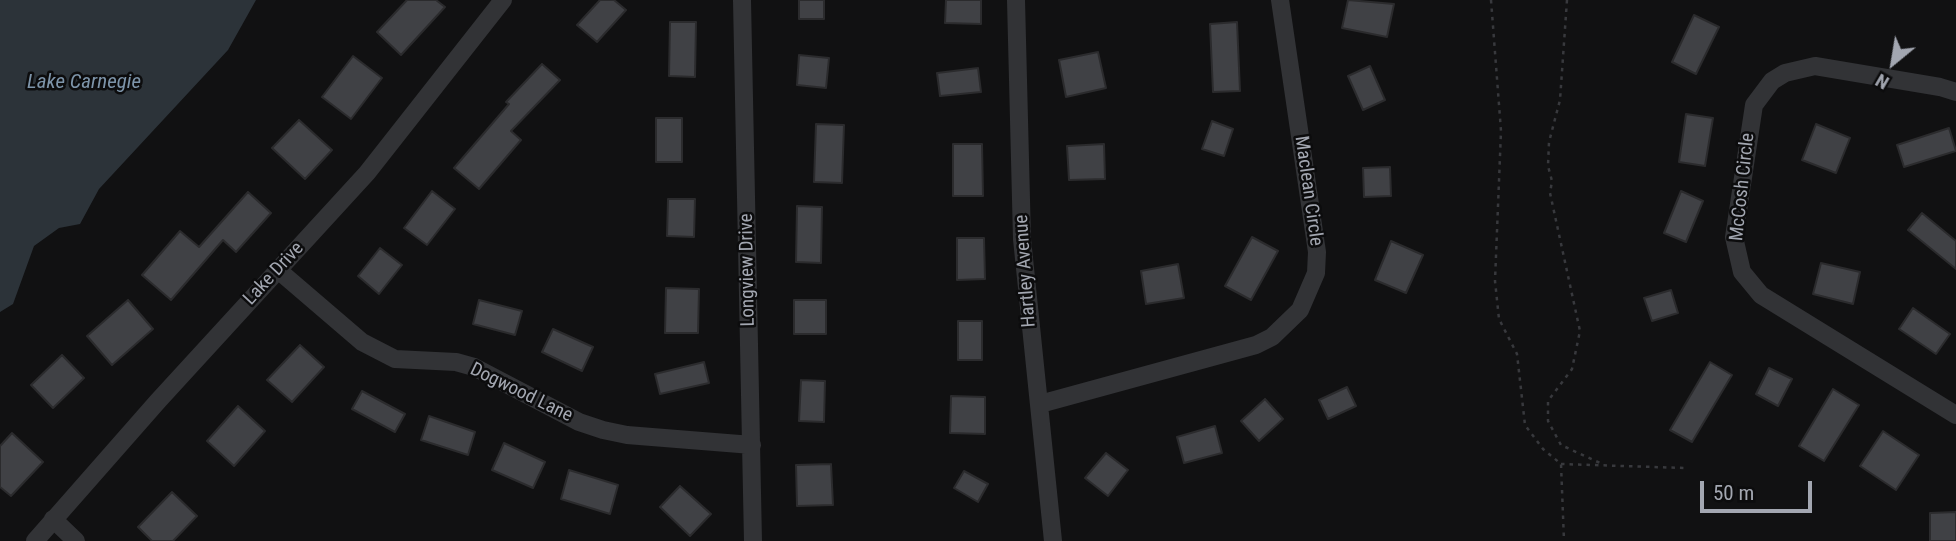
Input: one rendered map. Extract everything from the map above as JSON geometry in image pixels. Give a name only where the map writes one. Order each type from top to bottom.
[{"type":"street","name":"Lake Drive","points":[[35,541],[367,173],[503,0]]},
{"type":"street","name":"Longview Drive","points":[[742,0],[753,541]]},
{"type":"street","name":"Hartley Avenue","points":[[1016,0],[1022,239],[1053,541]]},
{"type":"street","name":"Maclean Circle","points":[[1040,404],[1256,345],[1272,337],[1300,310],[1316,273],[1317,252],[1280,0]]},
{"type":"street","name":"McCosh Circle","points":[[1956,92],[1940,86],[1815,66],[1798,68],[1778,77],[1762,93],[1751,119],[1734,237],[1742,272],[1761,295],[1956,415]]},
{"type":"street","name":"Dogwood Lane","points":[[278,270],[362,342],[386,355],[411,361],[456,362],[474,367],[579,422],[603,430],[627,435],[752,445]]},
{"type":"street","points":[[53,519],[76,541]]},
{"type":"path","points":[[1491,0],[1501,131],[1495,281],[1499,319],[1517,354],[1525,425],[1543,449],[1561,464],[1600,463],[1685,468]]},
{"type":"path","points":[[1567,0],[1560,100],[1549,142],[1548,166],[1552,181],[1550,193],[1580,331],[1572,369],[1548,401],[1548,421],[1561,445],[1600,463]]},
{"type":"path","points":[[1561,464],[1564,541]]},
{"type":"water","name":"Lake Carnegie","points":[[0,0],[256,0],[228,50],[99,189],[80,224],[59,228],[34,246],[13,304],[0,312]]},
{"type":"building","points":[[407,0],[436,0],[445,7],[401,55],[377,32]]},
{"type":"building","points":[[600,0],[614,0],[626,10],[597,42],[577,25]]},
{"type":"building","points":[[799,0],[824,0],[824,19],[799,19]]},
{"type":"building","points":[[946,0],[981,0],[981,24],[945,23]]},
{"type":"building","points":[[1348,0],[1394,4],[1387,37],[1342,28]]},
{"type":"building","points":[[1694,15],[1719,27],[1696,74],[1672,62]]},
{"type":"building","points":[[670,22],[696,22],[695,77],[669,76]]},
{"type":"building","points":[[1237,22],[1240,91],[1213,92],[1210,24]]},
{"type":"building","points":[[1098,52],[1106,88],[1066,97],[1059,60]]},
{"type":"building","points":[[799,55],[829,58],[826,88],[797,85]]},
{"type":"building","points":[[353,56],[382,78],[351,119],[322,97]]},
{"type":"building","points":[[542,64],[560,80],[511,131],[521,140],[479,189],[454,168],[509,104],[506,102]]},
{"type":"building","points":[[1370,66],[1385,100],[1363,110],[1348,76]]},
{"type":"building","points":[[978,68],[981,92],[940,96],[937,73]]},
{"type":"building","points":[[1686,114],[1713,118],[1705,166],[1679,162]]},
{"type":"building","points":[[656,118],[682,118],[682,162],[656,162]]},
{"type":"building","points":[[299,120],[332,150],[305,179],[272,148]]},
{"type":"building","points":[[1212,121],[1233,129],[1224,156],[1202,149]]},
{"type":"building","points":[[816,124],[844,125],[842,183],[814,182]]},
{"type":"building","points":[[1816,124],[1850,138],[1836,173],[1802,160]]},
{"type":"building","points":[[1949,128],[1956,151],[1904,167],[1897,145]]},
{"type":"building","points":[[953,144],[982,144],[983,196],[953,196]]},
{"type":"building","points":[[1104,144],[1105,179],[1069,180],[1067,146]]},
{"type":"building","points":[[1390,167],[1391,196],[1364,197],[1363,168]]},
{"type":"building","points":[[432,191],[455,209],[427,245],[404,228]]},
{"type":"building","points":[[1681,191],[1703,201],[1686,242],[1664,233]]},
{"type":"building","points":[[248,192],[271,213],[236,252],[223,240],[171,300],[142,275],[180,231],[199,247]]},
{"type":"building","points":[[668,199],[695,199],[694,237],[667,236]]},
{"type":"building","points":[[797,206],[822,207],[821,263],[796,262]]},
{"type":"building","points":[[1922,213],[1956,241],[1956,269],[1908,230]]},
{"type":"building","points":[[1252,237],[1278,251],[1251,300],[1225,286]]},
{"type":"building","points":[[957,238],[984,238],[985,279],[957,280]]},
{"type":"building","points":[[1391,241],[1423,255],[1406,293],[1375,280]]},
{"type":"building","points":[[380,248],[402,265],[379,294],[358,276]]},
{"type":"building","points":[[1821,263],[1860,272],[1853,304],[1813,294]]},
{"type":"building","points":[[1178,264],[1184,298],[1146,304],[1141,271]]},
{"type":"building","points":[[666,288],[699,289],[698,333],[665,333]]},
{"type":"building","points":[[1671,290],[1678,313],[1652,321],[1644,298]]},
{"type":"building","points":[[128,300],[153,329],[112,365],[87,336]]},
{"type":"building","points":[[479,300],[522,311],[515,335],[473,324]]},
{"type":"building","points":[[794,300],[826,300],[826,334],[794,334]]},
{"type":"building","points":[[1913,308],[1950,334],[1936,354],[1899,329]]},
{"type":"building","points":[[958,321],[982,321],[982,360],[958,360]]},
{"type":"building","points":[[553,329],[593,347],[582,371],[542,352]]},
{"type":"building","points":[[300,345],[324,367],[292,402],[267,380]]},
{"type":"building","points":[[62,355],[84,378],[53,408],[31,385]]},
{"type":"building","points":[[704,362],[709,383],[660,394],[655,374]]},
{"type":"building","points":[[1710,362],[1732,375],[1692,442],[1670,430]]},
{"type":"building","points":[[1769,368],[1792,379],[1778,406],[1756,394]]},
{"type":"building","points":[[801,380],[825,381],[824,422],[799,421]]},
{"type":"building","points":[[1347,387],[1356,406],[1328,419],[1319,400]]},
{"type":"building","points":[[1833,389],[1859,405],[1824,461],[1799,446]]},
{"type":"building","points":[[362,391],[405,414],[395,432],[352,409]]},
{"type":"building","points":[[951,396],[985,397],[985,434],[950,433]]},
{"type":"building","points":[[1265,399],[1283,419],[1259,441],[1241,421]]},
{"type":"building","points":[[238,406],[265,431],[234,466],[207,441]]},
{"type":"building","points":[[429,416],[475,432],[468,455],[421,440]]},
{"type":"building","points":[[1215,426],[1222,453],[1184,463],[1177,437]]},
{"type":"building","points":[[1883,431],[1919,455],[1896,490],[1860,466]]},
{"type":"building","points":[[12,433],[43,462],[11,496],[0,487],[0,446]]},
{"type":"building","points":[[504,443],[545,462],[533,488],[492,470]]},
{"type":"building","points":[[1106,453],[1128,470],[1108,496],[1085,478]]},
{"type":"building","points":[[831,464],[833,505],[797,506],[796,465]]},
{"type":"building","points":[[569,470],[618,485],[610,514],[561,499]]},
{"type":"building","points":[[964,471],[988,484],[978,502],[954,488]]},
{"type":"building","points":[[680,486],[711,514],[690,536],[660,507]]},
{"type":"building","points":[[172,492],[197,516],[173,541],[152,541],[138,527]]},
{"type":"building","points":[[1956,512],[1956,541],[1930,541],[1930,513]]}]
